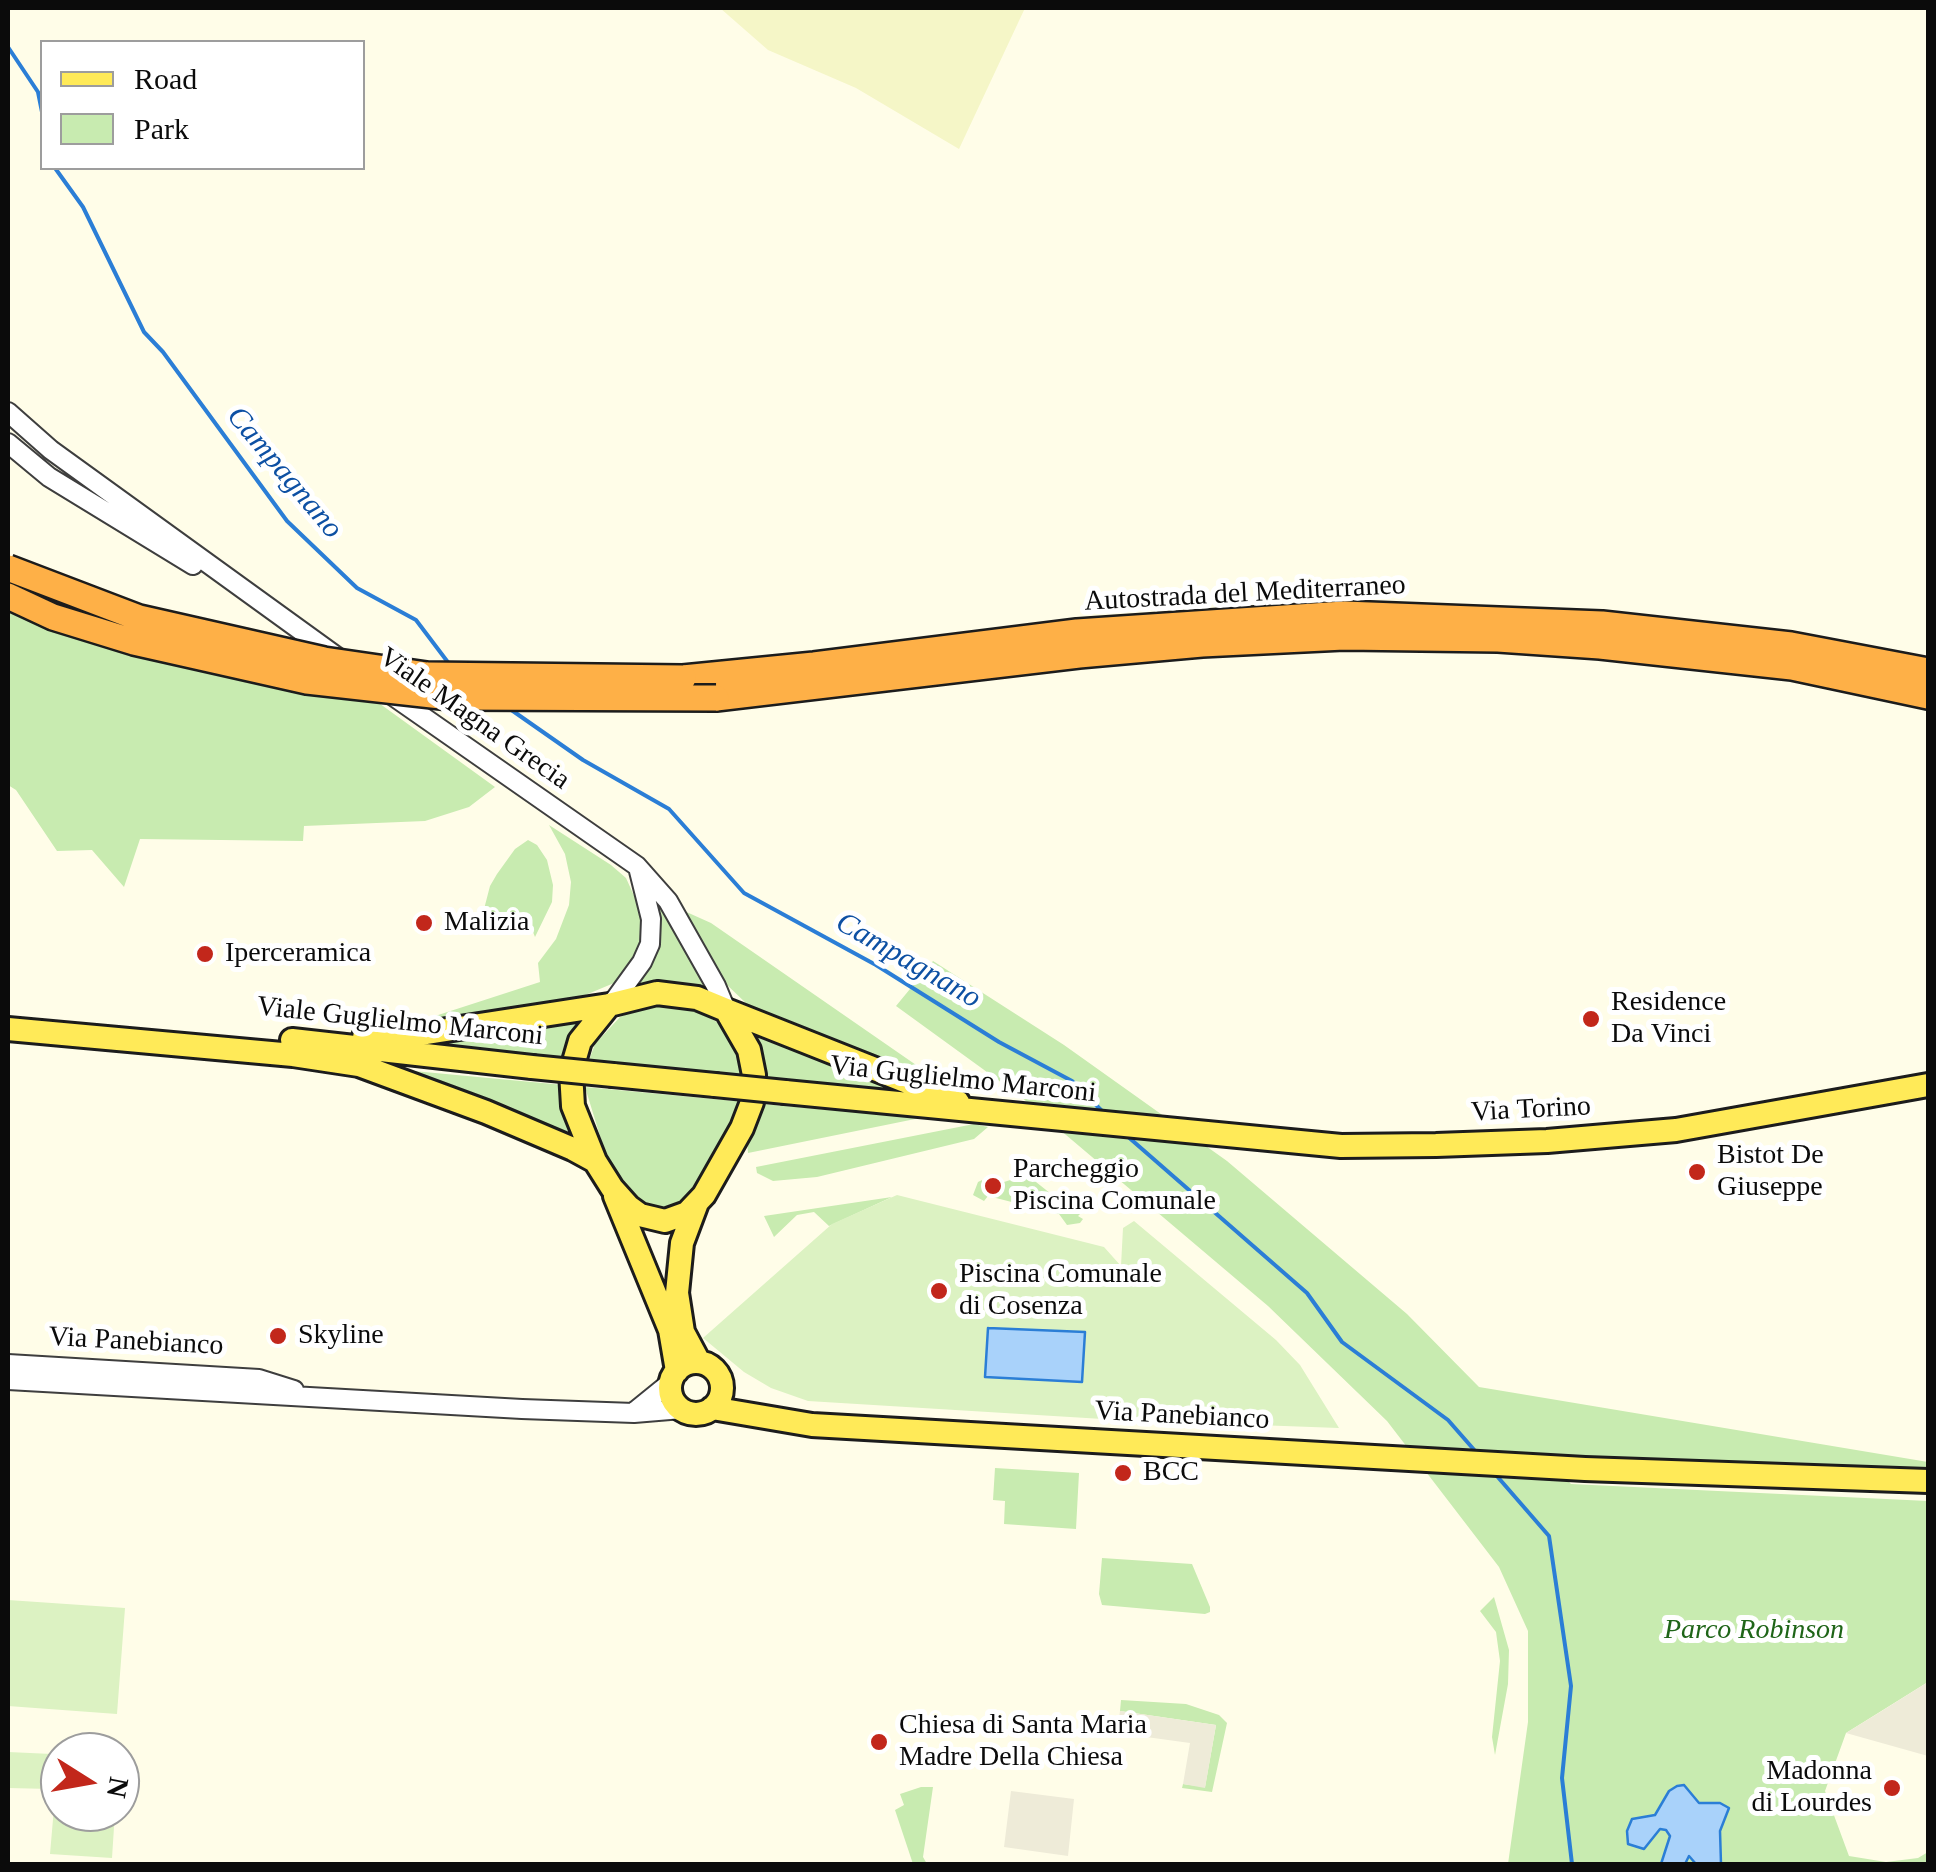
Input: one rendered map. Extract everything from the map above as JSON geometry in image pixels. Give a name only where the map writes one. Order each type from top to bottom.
[{"type":"highway","name":"Autostrada del Mediterraneo","points":[[8,568],[140,618],[324,660],[427,675],[683,678],[814,666],[1078,632],[1344,625],[1498,639],[1601,635],[1791,644],[1928,671]]},
{"type":"highway","name":"Autostrada del Mediterraneo","points":[[8,596],[52,617],[134,642],[307,681],[450,697],[716,698],[1344,625]]},
{"type":"highway","name":"Autostrada del Mediterraneo","points":[[1601,635],[1792,667],[1928,696]]},
{"type":"main road","points":[[293,1040],[426,1033],[658,993],[676,994],[726,1010],[985,1113]]},
{"type":"main road","points":[[611,1003],[580,1041],[571,1072],[574,1106],[670,1330],[682,1371]]},
{"type":"main road","points":[[682,1371],[712,1368],[721,1381],[720,1396],[712,1408],[697,1414],[682,1410],[672,1397],[682,1371],[683,1332],[677,1292],[682,1243],[697,1202],[734,1145],[752,1102],[754,1076],[749,1050],[726,1010]]},
{"type":"main road","name":"Viale Guglielmo Marconi","points":[[8,1014],[785,1092]]},
{"type":"main road","name":"Viale Guglielmo Marconi","points":[[8,1029],[293,1054],[359,1065],[486,1112],[573,1148],[595,1162]]},
{"type":"main road","name":"Via Torino","points":[[1134,1127],[1341,1146],[1455,1144],[1676,1130],[1928,1084]]},
{"type":"main road","name":"Via Guglielmo Marconi","points":[[785,1092],[1134,1127]]},
{"type":"main road","points":[[612,1188],[652,1220],[676,1219],[697,1202]]},
{"type":"main road","name":"Via Panebianco","points":[[721,1381],[776,1420]]},
{"type":"main road","name":"Via Panebianco","points":[[712,1408],[812,1426],[1585,1469],[1928,1481]]},
{"type":"street","name":"Viale Magna Grecia","points":[[8,412],[52,450],[279,617],[638,866],[668,901],[726,1010]]},
{"type":"street","name":"Viale Magna Grecia","points":[[8,443],[49,477],[279,617]]},
{"type":"street","points":[[611,1003],[642,962],[650,944],[651,920],[638,866]]},
{"type":"street","name":"Via Panebianco","points":[[8,1364],[260,1379],[319,1398]]},
{"type":"street","points":[[634,1413],[682,1371]]},
{"type":"street","name":"Via Panebianco","points":[[8,1380],[634,1413],[682,1410]]},
{"type":"green space","points":[[720,8],[1025,8],[959,149],[856,88],[768,50]]},
{"type":"green space","points":[[8,602],[365,693],[495,787],[469,807],[425,821],[304,826],[303,841],[140,839],[124,887],[92,850],[57,851],[16,790],[8,785]]},
{"type":"green space","points":[[549,825],[626,878],[641,911],[636,953],[614,983],[576,999],[442,1023],[432,1017],[540,982],[538,963],[556,939],[569,905],[571,882],[565,854]]},
{"type":"green space","points":[[528,840],[537,845],[547,860],[553,885],[552,902],[535,937],[533,932],[483,913],[497,874],[515,849]]},
{"type":"green space","points":[[653,898],[658,901],[713,994],[631,989]]},
{"type":"green space","points":[[682,910],[711,923],[932,1076],[927,1080],[750,1007],[724,982]]},
{"type":"green space","name":"Parco Robinson","points":[[933,961],[1064,1045],[1227,1161],[1407,1314],[1479,1387],[1928,1462],[1928,1471],[1544,1456],[1571,1484],[1928,1501],[1928,1682],[1846,1733],[1825,1791],[1849,1856],[1886,1862],[1918,1858],[1928,1852],[1928,1864],[1508,1864],[1528,1722],[1528,1631],[1499,1567],[1387,1421],[1268,1306],[1020,1096],[896,1006]]},
{"type":"green space","points":[[650,1004],[692,1008],[717,1022],[734,1043],[745,1079],[588,1063],[595,1044],[620,1017]]},
{"type":"green space","points":[[591,1013],[566,1062],[397,1047]]},
{"type":"green space","points":[[746,1024],[923,1095],[763,1079]]},
{"type":"green space","points":[[392,1069],[564,1085],[579,1138]]},
{"type":"green space","points":[[585,1087],[746,1102],[697,1192],[673,1212],[651,1209],[628,1193],[608,1162]]},
{"type":"green space","points":[[763,1104],[920,1118],[748,1153],[747,1141]]},
{"type":"green space","points":[[974,1124],[988,1127],[974,1139],[817,1177],[773,1181],[757,1173],[756,1167]]},
{"type":"green space","points":[[1038,1167],[1044,1176],[1036,1182],[1070,1209],[1077,1203],[1084,1210],[1078,1216],[1083,1219],[1080,1223],[1067,1225],[1059,1214],[988,1196],[984,1201],[973,1195],[982,1180],[982,1189],[1026,1175],[1030,1168]]},
{"type":"green space","name":"Piscina Comunale di Cosenza","points":[[897,1195],[1104,1247],[1121,1266],[1123,1228],[1134,1221],[1276,1340],[1300,1365],[1339,1428],[1119,1420],[808,1401],[771,1388],[744,1372],[703,1338],[832,1224]]},
{"type":"green space","points":[[892,1197],[829,1226],[814,1212],[797,1215],[774,1237],[764,1216]]},
{"type":"green space","points":[[995,1468],[1079,1473],[1076,1529],[1004,1524],[1005,1501],[993,1500]]},
{"type":"green space","points":[[1102,1558],[1192,1564],[1210,1612],[1102,1605]]},
{"type":"green space","points":[[1494,1597],[1509,1650],[1508,1684],[1495,1755],[1492,1737],[1500,1661],[1496,1632],[1480,1611]]},
{"type":"green space","points":[[8,1600],[125,1608],[117,1714],[8,1706]]},
{"type":"green space","points":[[1121,1700],[1186,1704],[1219,1715],[1227,1723],[1212,1792],[1182,1788],[1183,1784],[1205,1787],[1216,1725],[1120,1711]]},
{"type":"green space","points":[[8,1752],[40,1753],[40,1789],[8,1788]]},
{"type":"green space","points":[[933,1787],[923,1857],[927,1864],[913,1864],[895,1810],[904,1805],[900,1794]]},
{"type":"green space","points":[[52,1832],[114,1832],[112,1858],[50,1854]]},
{"type":"shaded area","points":[[1928,1682],[1928,1756],[1846,1733],[1885,1709]]},
{"type":"shaded area","points":[[1120,1711],[1216,1725],[1205,1788],[1183,1784],[1190,1743],[1117,1733]]},
{"type":"shaded area","points":[[1011,1791],[1074,1799],[1068,1856],[1004,1847]]},
{"type":"water","points":[[988,1328],[1085,1332],[1082,1382],[985,1377]]},
{"type":"water","points":[[1684,1785],[1699,1803],[1720,1803],[1729,1808],[1720,1831],[1721,1864],[1696,1864],[1689,1856],[1685,1864],[1661,1864],[1670,1836],[1666,1830],[1660,1829],[1644,1849],[1628,1844],[1627,1831],[1632,1819],[1655,1815],[1669,1791]]},
{"type":"waterway","name":"Campagnano","points":[[8,47],[38,92],[40,102]]},
{"type":"waterway","name":"Campagnano","points":[[56,170],[83,207],[144,332],[163,352],[287,521],[357,588],[416,620],[450,665]]},
{"type":"waterway","name":"Campagnano","points":[[510,709],[583,760],[669,809],[744,893],[876,965],[999,1042],[1072,1081],[1105,1114]]},
{"type":"waterway","name":"Campagnano","points":[[1126,1135],[1307,1293],[1342,1342],[1448,1420],[1476,1452]]},
{"type":"waterway","name":"Campagnano","points":[[1496,1475],[1549,1536],[1571,1686],[1562,1778],[1572,1864]]},
{"type":"place","name":"Malizia","points":[[424,923]]},
{"type":"place","name":"Iperceramica","points":[[205,954]]},
{"type":"place","name":"Residence Da Vinci","points":[[1591,1019]]},
{"type":"place","name":"Bistot De Giuseppe","points":[[1697,1172]]},
{"type":"place","name":"Parcheggio Piscina Comunale","points":[[993,1186]]},
{"type":"place","name":"Piscina Comunale di Cosenza","points":[[939,1291]]},
{"type":"place","name":"Skyline","points":[[278,1336]]},
{"type":"place","name":"BCC","points":[[1123,1473]]},
{"type":"place","name":"Chiesa di Santa Maria Madre Della Chiesa","points":[[879,1742]]},
{"type":"place","name":"Madonna di Lourdes","points":[[1892,1788]]}]
